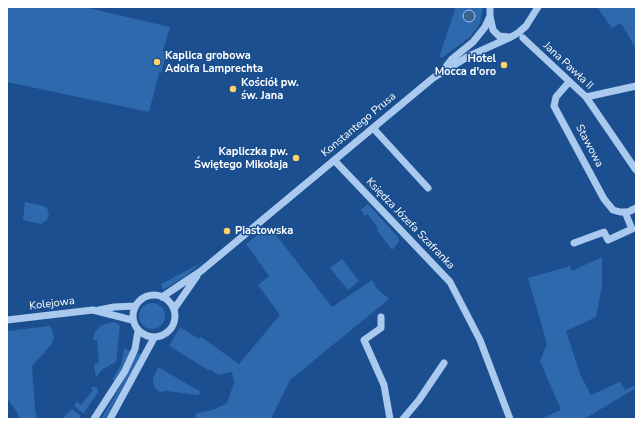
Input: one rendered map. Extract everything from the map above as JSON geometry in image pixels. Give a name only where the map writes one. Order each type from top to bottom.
[{"type":"street","points":[[490,7],[490,16],[495,33],[499,36],[511,37]]},
{"type":"street","name":"Konstantego Prusa","points":[[162,296],[201,271],[441,72],[475,53],[511,37],[526,26],[538,7]]},
{"type":"street","points":[[441,72],[452,59],[473,42],[490,16]]},
{"type":"street","name":"Jana Pawła II","points":[[523,38],[586,97],[636,170]]},
{"type":"street","name":"Stawowa","points":[[569,82],[556,97],[554,106],[604,199],[613,210],[626,212]]},
{"type":"street","points":[[586,97],[636,86]]},
{"type":"street","points":[[373,128],[428,188]]},
{"type":"street","name":"Księdza Józefa Szafranka","points":[[334,160],[450,282],[480,340],[510,419]]},
{"type":"street","points":[[574,243],[604,232],[608,240],[632,229],[626,212],[636,208]]},
{"type":"street","name":"Konstantego Prusa","points":[[174,309],[201,271]]},
{"type":"street","points":[[148,296],[162,296],[174,309],[174,322],[166,333],[154,338],[148,337],[138,330],[132,320],[133,310],[138,301],[148,296]]},
{"type":"street","name":"Kolejowa","points":[[7,320],[114,307],[135,306]]},
{"type":"street","name":"Kolejowa","points":[[99,310],[132,320]]},
{"type":"street","points":[[382,317],[381,328],[364,340],[384,385],[390,419]]},
{"type":"street","points":[[94,419],[110,396],[129,362],[135,349],[138,330]]},
{"type":"street","points":[[110,419],[154,338]]},
{"type":"street","points":[[403,419],[419,400],[444,362]]},
{"type":"shaded area","points":[[7,7],[84,7],[170,27],[163,51],[167,52],[161,73],[159,73],[149,112],[7,82]]},
{"type":"shaded area","points":[[456,7],[483,7],[480,23],[470,37],[443,57],[439,57]]},
{"type":"shaded area","points":[[597,7],[636,7],[636,49],[621,23],[612,28]]},
{"type":"shaded area","points":[[469,10],[473,12],[475,16],[473,20],[469,22],[465,20],[463,16],[465,12]]},
{"type":"shaded area","points":[[25,202],[47,208],[49,214],[47,220],[41,224],[23,220]]},
{"type":"shaded area","points":[[368,204],[398,237],[399,242],[392,250],[377,230],[378,228],[367,214],[365,216],[361,210]]},
{"type":"shaded area","points":[[269,226],[332,307],[372,280],[377,289],[389,299],[290,380],[271,419],[195,419],[196,413],[213,410],[227,403],[234,383],[232,372],[218,375],[169,346],[180,327],[199,339],[201,337],[239,364],[280,315],[258,285],[269,276],[246,244]]},
{"type":"shaded area","points":[[602,257],[602,287],[596,317],[566,331],[580,374],[591,395],[620,382],[625,390],[636,385],[636,388],[584,419],[540,419],[561,410],[540,361],[547,344],[528,278],[570,266],[572,271]]},
{"type":"shaded area","points":[[342,259],[359,281],[348,290],[330,268]]},
{"type":"shaded area","points":[[201,263],[186,276],[163,290],[161,284]]},
{"type":"shaded area","points":[[152,303],[161,307],[165,316],[161,325],[152,329],[143,325],[139,316],[143,307]]},
{"type":"shaded area","points":[[112,322],[117,323],[120,326],[116,362],[103,369],[96,377],[94,364],[99,363],[97,340],[93,340],[94,334],[100,326]]},
{"type":"shaded area","points":[[50,326],[54,337],[52,344],[32,366],[37,419],[20,419],[7,398],[7,331]]},
{"type":"shaded area","points":[[124,349],[130,351],[128,358],[114,380],[112,380],[121,365]]},
{"type":"shaded area","points":[[137,353],[141,354],[137,362],[107,415],[104,419],[101,419],[128,373]]},
{"type":"shaded area","points":[[158,367],[201,392],[198,395],[166,391],[160,392],[154,387],[153,378]]},
{"type":"shaded area","points":[[90,387],[97,388],[98,392],[83,413],[74,406],[77,402],[81,405],[93,390]]},
{"type":"shaded area","points":[[72,409],[80,415],[80,417],[78,419],[64,419],[64,417]]},
{"type":"place","name":"Kaplica grobowa Adolfa Lamprechta","points":[[157,62]]},
{"type":"place","name":"Hotel Mocca d'oro","points":[[504,65]]},
{"type":"place","name":"Kościół pw. św. Jana","points":[[233,89]]},
{"type":"place","name":"Kapliczka pw. Świętego Mikołaja","points":[[296,158]]},
{"type":"place","name":"Piastowska","points":[[227,231]]}]
